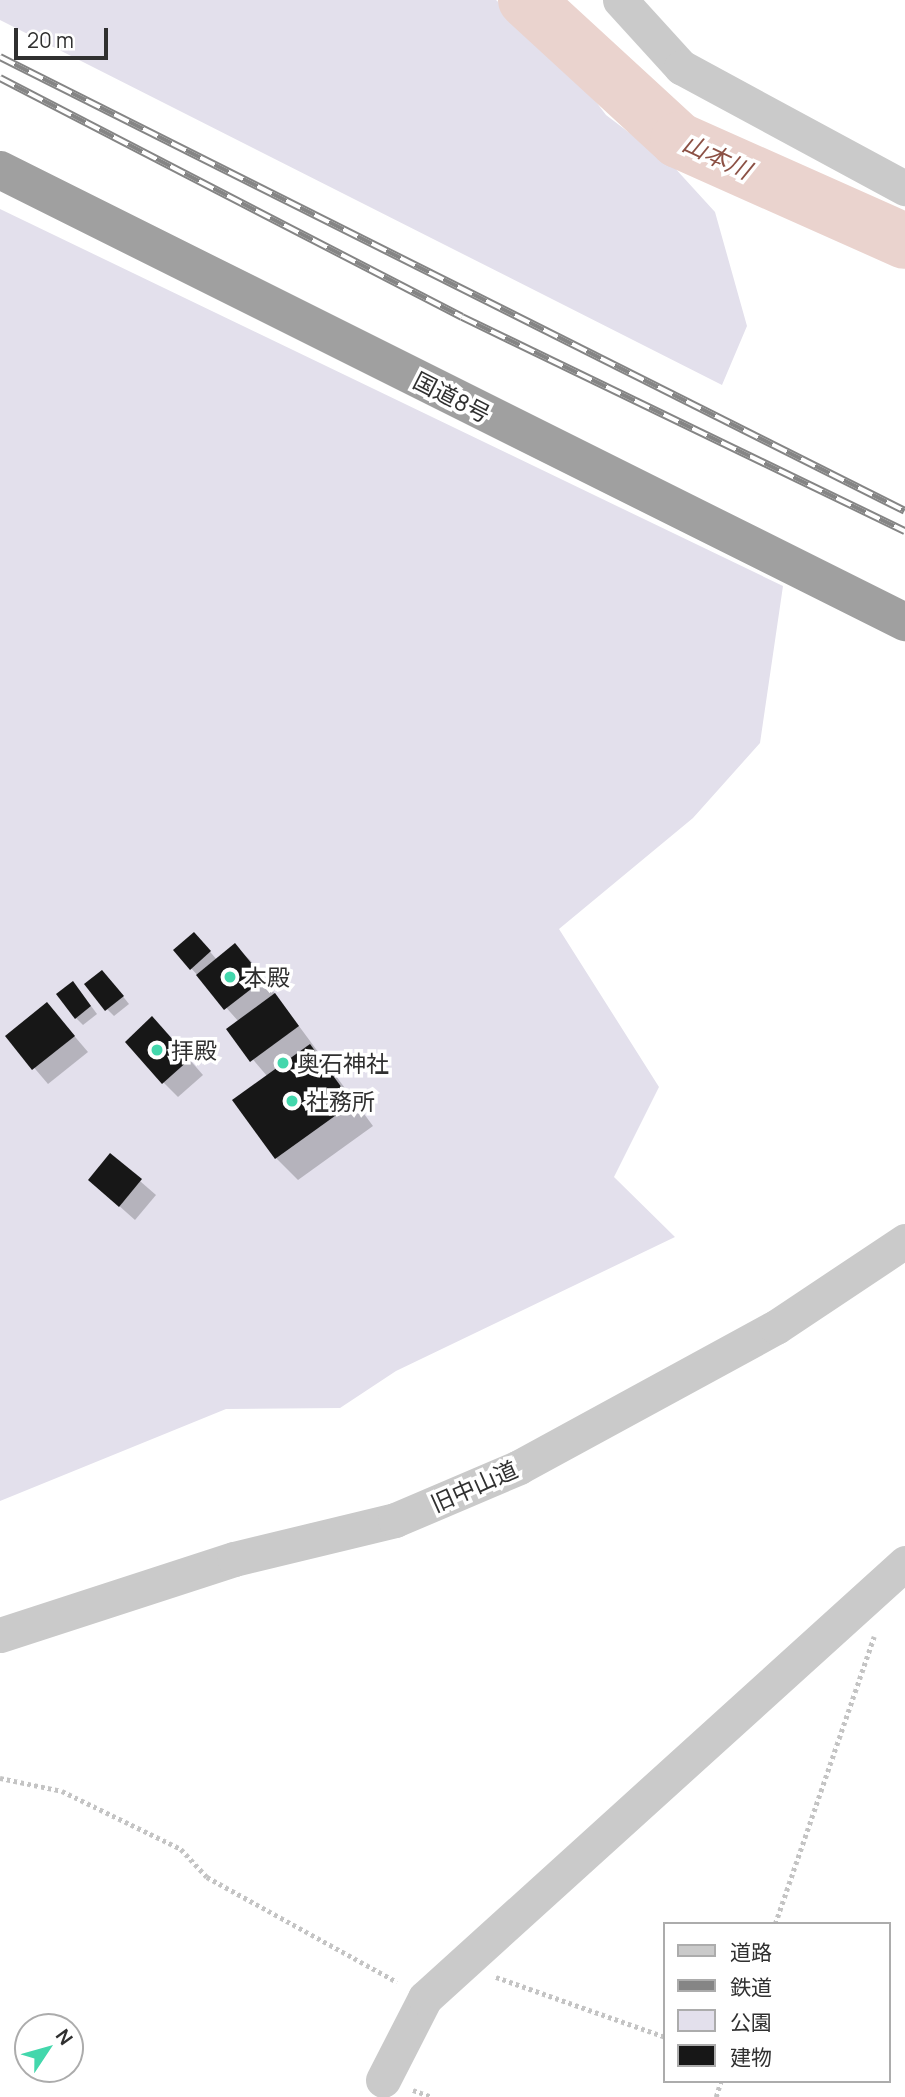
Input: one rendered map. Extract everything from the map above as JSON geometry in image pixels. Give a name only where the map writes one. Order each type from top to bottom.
[{"type":"highway","name":"国道8号","points":[[0,170],[905,622]]},
{"type":"street","points":[[620,0],[681,67],[905,188]]},
{"type":"street","name":"旧中山道","points":[[0,1635],[234,1559],[395,1520],[519,1467],[776,1327],[905,1241]]},
{"type":"street","points":[[383,2080],[425,1998],[905,1563]]},
{"type":"path","points":[[776,1922],[878,1624]]},
{"type":"path","points":[[0,1778],[62,1791],[181,1849],[206,1877],[425,1998]]},
{"type":"path","points":[[462,1965],[664,2037]]},
{"type":"green space","points":[[0,0],[496,0],[572,70],[606,115],[673,166],[715,212],[747,326],[722,385],[0,20]]},
{"type":"green space","points":[[0,209],[783,586],[760,743],[693,818],[559,929],[659,1087],[614,1177],[675,1237],[396,1371],[340,1408],[226,1409],[0,1501]]},
{"type":"building","points":[[194,932],[211,951],[190,970],[173,950]]},
{"type":"building","name":"本殿","points":[[235,943],[264,979],[224,1010],[196,975]]},
{"type":"building","points":[[102,970],[124,996],[105,1011],[84,984]]},
{"type":"building","points":[[73,981],[91,1006],[75,1019],[56,994]]},
{"type":"building","points":[[275,993],[299,1026],[250,1062],[226,1029]]},
{"type":"building","points":[[47,1002],[75,1036],[32,1070],[5,1036]]},
{"type":"building","name":"拝殿","points":[[152,1016],[190,1059],[162,1084],[125,1042]]},
{"type":"building","name":"社務所","points":[[310,1044],[353,1103],[275,1159],[232,1100]]},
{"type":"building","points":[[110,1153],[142,1179],[119,1207],[88,1180]]},
{"type":"waterway","name":"山本川","points":[[526,0],[678,140],[905,241]]},
{"type":"railway","points":[[0,57],[905,511]]},
{"type":"railway","points":[[0,78],[462,317],[905,531]]},
{"type":"place","name":"本殿","points":[[230,977]]},
{"type":"place","name":"拝殿","points":[[157,1050]]},
{"type":"place","name":"奥石神社","points":[[283,1063]]},
{"type":"place","name":"社務所","points":[[292,1101]]}]
